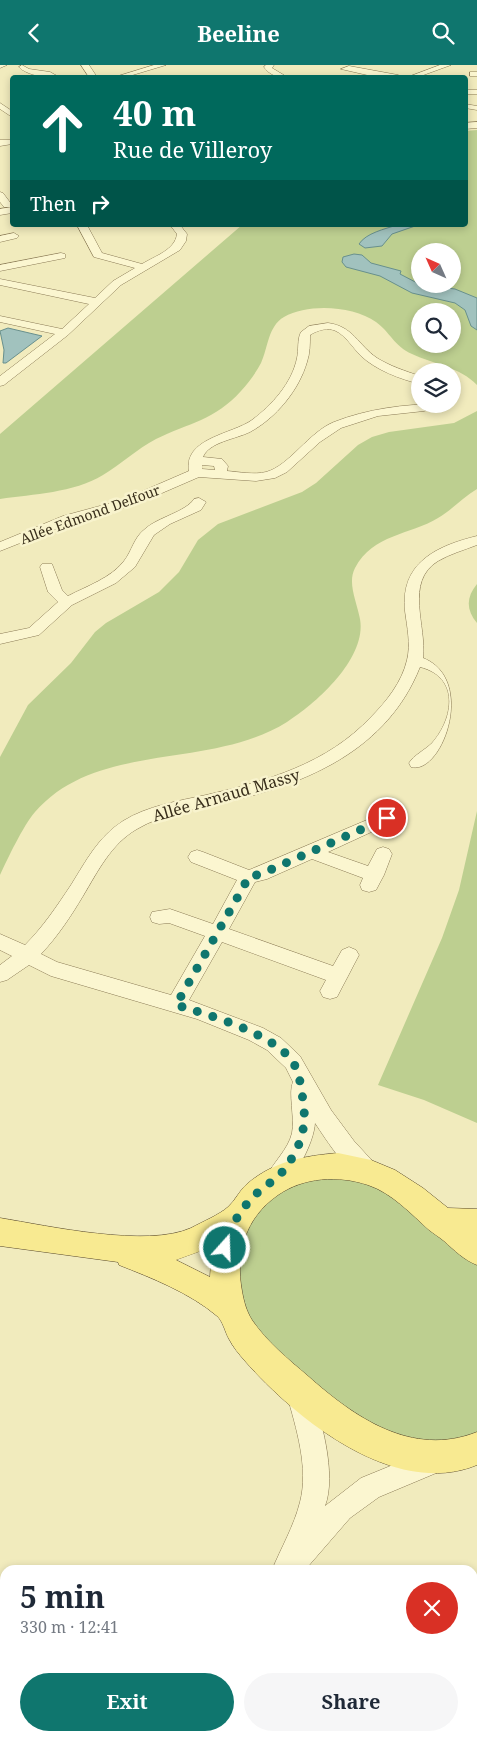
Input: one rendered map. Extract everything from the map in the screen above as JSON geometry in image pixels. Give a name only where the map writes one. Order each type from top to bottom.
[{"type":"main road","points":[[462,1452],[422,1457],[398,1453],[374,1444],[347,1428],[298,1389],[256,1351],[241,1331],[230,1307],[224,1281],[223,1259],[227,1237],[246,1205],[256,1194],[277,1178],[300,1170],[321,1166],[348,1167],[385,1179],[477,1251]]},
{"type":"main road","points":[[0,1231],[107,1247],[159,1249],[193,1241],[238,1217]]},
{"type":"main road","points":[[439,1220],[470,1224],[477,1223]]},
{"type":"main road","points":[[107,1247],[160,1266],[204,1289],[230,1307]]},
{"type":"street","points":[[128,75],[147,67],[162,65]]},
{"type":"street","points":[[270,65],[269,69],[280,75]]},
{"type":"street","points":[[354,65],[370,73],[384,75]]},
{"type":"street","points":[[423,65],[438,69]]},
{"type":"street","points":[[417,75],[448,65]]},
{"type":"street","points":[[23,67],[30,72],[50,75]]},
{"type":"street","points":[[342,71],[349,67],[378,75]]},
{"type":"street","points":[[136,73],[142,75]]},
{"type":"street","points":[[0,105],[10,113]]},
{"type":"street","points":[[83,227],[94,251],[101,257],[143,267]]},
{"type":"street","points":[[0,382],[64,333],[116,283],[179,246],[182,234],[179,227]]},
{"type":"street","points":[[0,239],[14,236]]},
{"type":"street","points":[[0,268],[61,256]]},
{"type":"street","points":[[0,282],[97,302]]},
{"type":"street","points":[[0,319],[64,333]]},
{"type":"street","name":"Allée Edmond Delfour","points":[[3,542],[68,519],[127,503],[197,467],[199,451],[247,429],[279,401],[296,375],[304,352],[305,334],[311,329],[327,326],[339,329],[357,348],[374,361],[411,376]]},
{"type":"street","points":[[197,467],[217,462],[222,467],[220,475],[256,477],[270,475],[282,469],[316,439],[337,425],[369,415],[411,409]]},
{"type":"street","points":[[0,639],[34,632],[67,601],[111,580],[130,564],[143,539],[149,532],[165,521],[196,507],[199,502]]},
{"type":"street","name":"Allée Arnaud Massy","points":[[0,974],[17,964],[47,933],[66,907],[101,850],[117,834],[140,820],[164,811],[269,785],[320,765],[350,746],[375,723],[406,681],[415,661],[417,629],[412,606],[412,583],[423,566],[431,559],[473,543]]},
{"type":"street","points":[[47,567],[55,592],[67,601]]},
{"type":"street","points":[[415,661],[429,663],[444,671],[454,683],[459,696],[456,715],[442,741],[430,757],[417,763]]},
{"type":"street","points":[[197,857],[248,877],[261,874],[387,818]]},
{"type":"street","points":[[313,851],[372,880],[384,853]]},
{"type":"street","points":[[176,1005],[248,877]]},
{"type":"street","points":[[159,917],[170,916],[217,933],[334,983],[349,955]]},
{"type":"street","points":[[0,941],[66,974],[201,1012],[256,1034],[274,1044],[293,1063],[323,1117],[346,1148],[369,1173]]},
{"type":"street","points":[[277,1178],[289,1161],[305,1129],[305,1110],[298,1074]]},
{"type":"street","points":[[289,1565],[314,1501],[316,1462],[310,1431],[298,1389]]},
{"type":"street","points":[[290,1565],[341,1509],[370,1487],[462,1452]]},
{"type":"green space","points":[[477,130],[477,385],[461,373],[461,363],[436,363],[406,351],[381,326],[366,317],[331,308],[306,310],[284,317],[279,321],[272,332],[261,363],[252,378],[231,401],[211,415],[156,439],[110,471],[79,486],[53,492],[0,499],[0,434],[240,227],[468,227],[468,131]]},
{"type":"green space","points":[[477,411],[477,489],[438,518],[382,542],[363,557],[355,568],[352,580],[353,593],[360,619],[360,634],[356,649],[348,664],[325,691],[287,722],[256,737],[224,747],[122,765],[90,774],[61,789],[30,818],[0,875],[0,757],[28,705],[71,663],[95,632],[106,623],[159,592],[179,572],[198,540],[218,524],[302,492],[316,483],[358,445],[372,437],[389,432],[454,423]]},
{"type":"green space","points":[[477,584],[477,623],[469,608],[469,599]]},
{"type":"green space","points":[[477,811],[477,1123],[424,1100],[378,1085],[442,938],[459,890]]},
{"type":"green space","points":[[334,1172],[391,1190],[477,1262],[477,1433],[425,1447],[358,1425],[251,1328],[241,1305],[239,1233],[269,1193]]},
{"type":"water","points":[[391,227],[412,227],[392,234],[382,246],[365,248],[359,244],[366,237]]},
{"type":"water","points":[[354,254],[362,255],[371,263],[401,271],[400,274],[411,280],[411,292],[380,276],[346,267],[342,262],[343,257]]},
{"type":"water","points":[[461,291],[477,298],[477,330],[471,326],[465,310],[461,307],[461,303],[412,293],[461,293]]},
{"type":"water","points":[[8,328],[42,336],[6,363],[3,363],[4,350],[0,331]]},
{"type":"route","points":[[225,1248],[227,1237],[246,1205],[262,1189],[277,1178],[289,1161],[305,1129],[305,1110],[298,1074],[293,1063],[274,1044],[256,1034],[201,1012],[176,1005],[248,877],[261,874],[387,818]]}]
